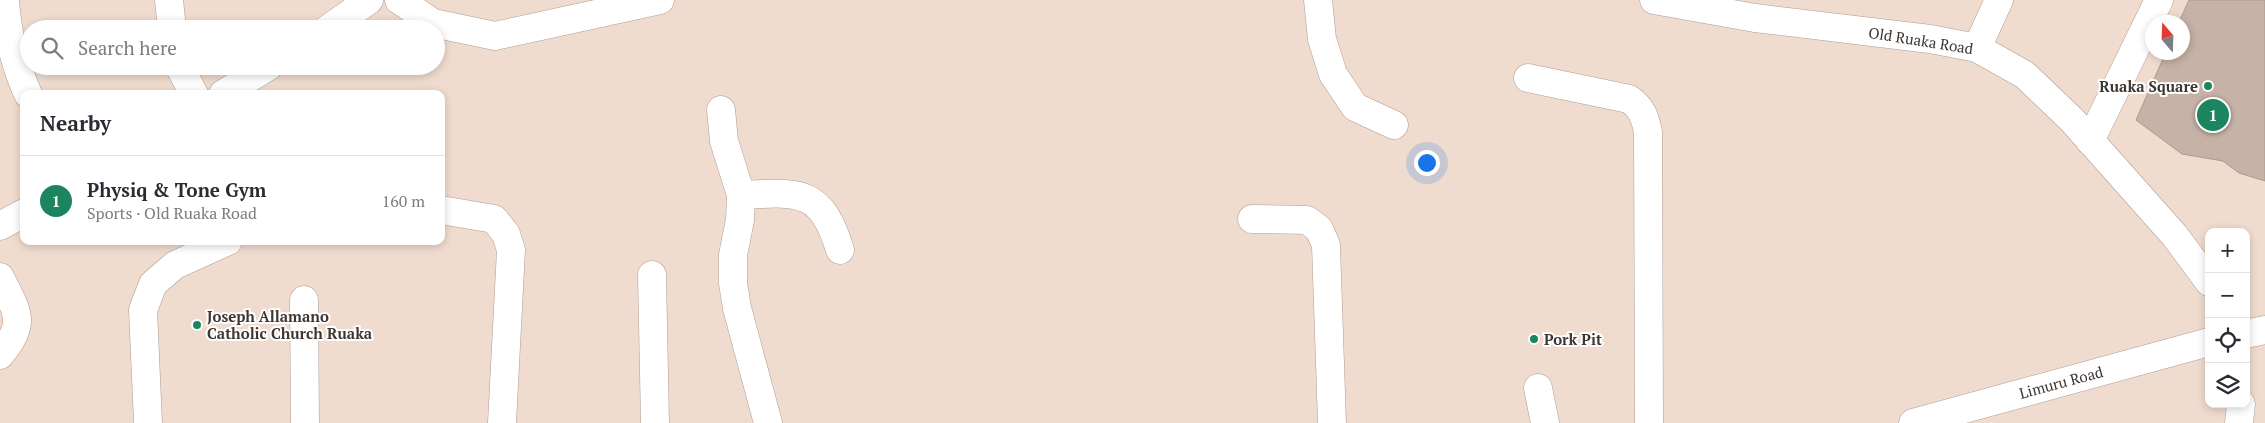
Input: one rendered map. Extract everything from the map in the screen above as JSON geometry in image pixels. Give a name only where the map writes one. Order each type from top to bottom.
[{"type":"street","points":[[5,0],[7,24],[21,79],[26,90]]},
{"type":"street","points":[[169,0],[171,20]]},
{"type":"street","points":[[341,20],[369,0]]},
{"type":"street","points":[[399,0],[429,20]]},
{"type":"street","points":[[445,26],[495,36],[660,0]]},
{"type":"street","points":[[1318,0],[1322,39],[1333,74],[1355,107],[1394,126]]},
{"type":"street","name":"Old Ruaka Road","points":[[1654,0],[1754,18],[1930,39],[1978,48],[2026,75],[2072,120],[2175,236],[2205,277]]},
{"type":"street","points":[[1978,48],[1998,0]]},
{"type":"street","points":[[2090,141],[2159,0]]},
{"type":"street","points":[[184,75],[192,90]]},
{"type":"street","points":[[230,90],[255,75]]},
{"type":"street","points":[[1528,78],[1629,99],[1638,105],[1644,114],[1648,132],[1649,423]]},
{"type":"street","points":[[721,110],[724,141],[741,196],[740,220],[733,256],[737,308],[768,423]]},
{"type":"street","points":[[741,196],[779,193],[804,196],[820,207],[832,225],[840,250]]},
{"type":"street","points":[[445,211],[494,219],[506,234],[511,250],[502,423]]},
{"type":"street","points":[[0,226],[20,215]]},
{"type":"street","points":[[1252,219],[1307,220],[1319,229],[1326,245],[1332,423]]},
{"type":"street","points":[[148,423],[143,310],[153,284],[175,265],[219,245]]},
{"type":"street","points":[[652,275],[655,423]]},
{"type":"street","points":[[0,277],[14,307],[18,325],[12,341],[0,355]]},
{"type":"street","points":[[304,300],[305,423]]},
{"type":"street","name":"Limuru Road","points":[[1913,423],[1971,415],[2205,343]]},
{"type":"street","points":[[1538,388],[1545,423]]},
{"type":"street","points":[[2240,423],[2241,408]]},
{"type":"building","name":"Ruaka Square","points":[[2189,0],[2265,0],[2265,181],[2239,173],[2223,161],[2182,154],[2136,120],[2162,60],[2190,60],[2190,15],[2182,15]]},
{"type":"place","name":"Ruaka Square","points":[[2208,86]]},
{"type":"place","name":"Physiq & Tone Gym","points":[[2213,115]]},
{"type":"place","name":"Joseph Allamano Catholic Church Ruaka","points":[[197,325]]},
{"type":"place","name":"Pork Pit","points":[[1534,339]]}]
